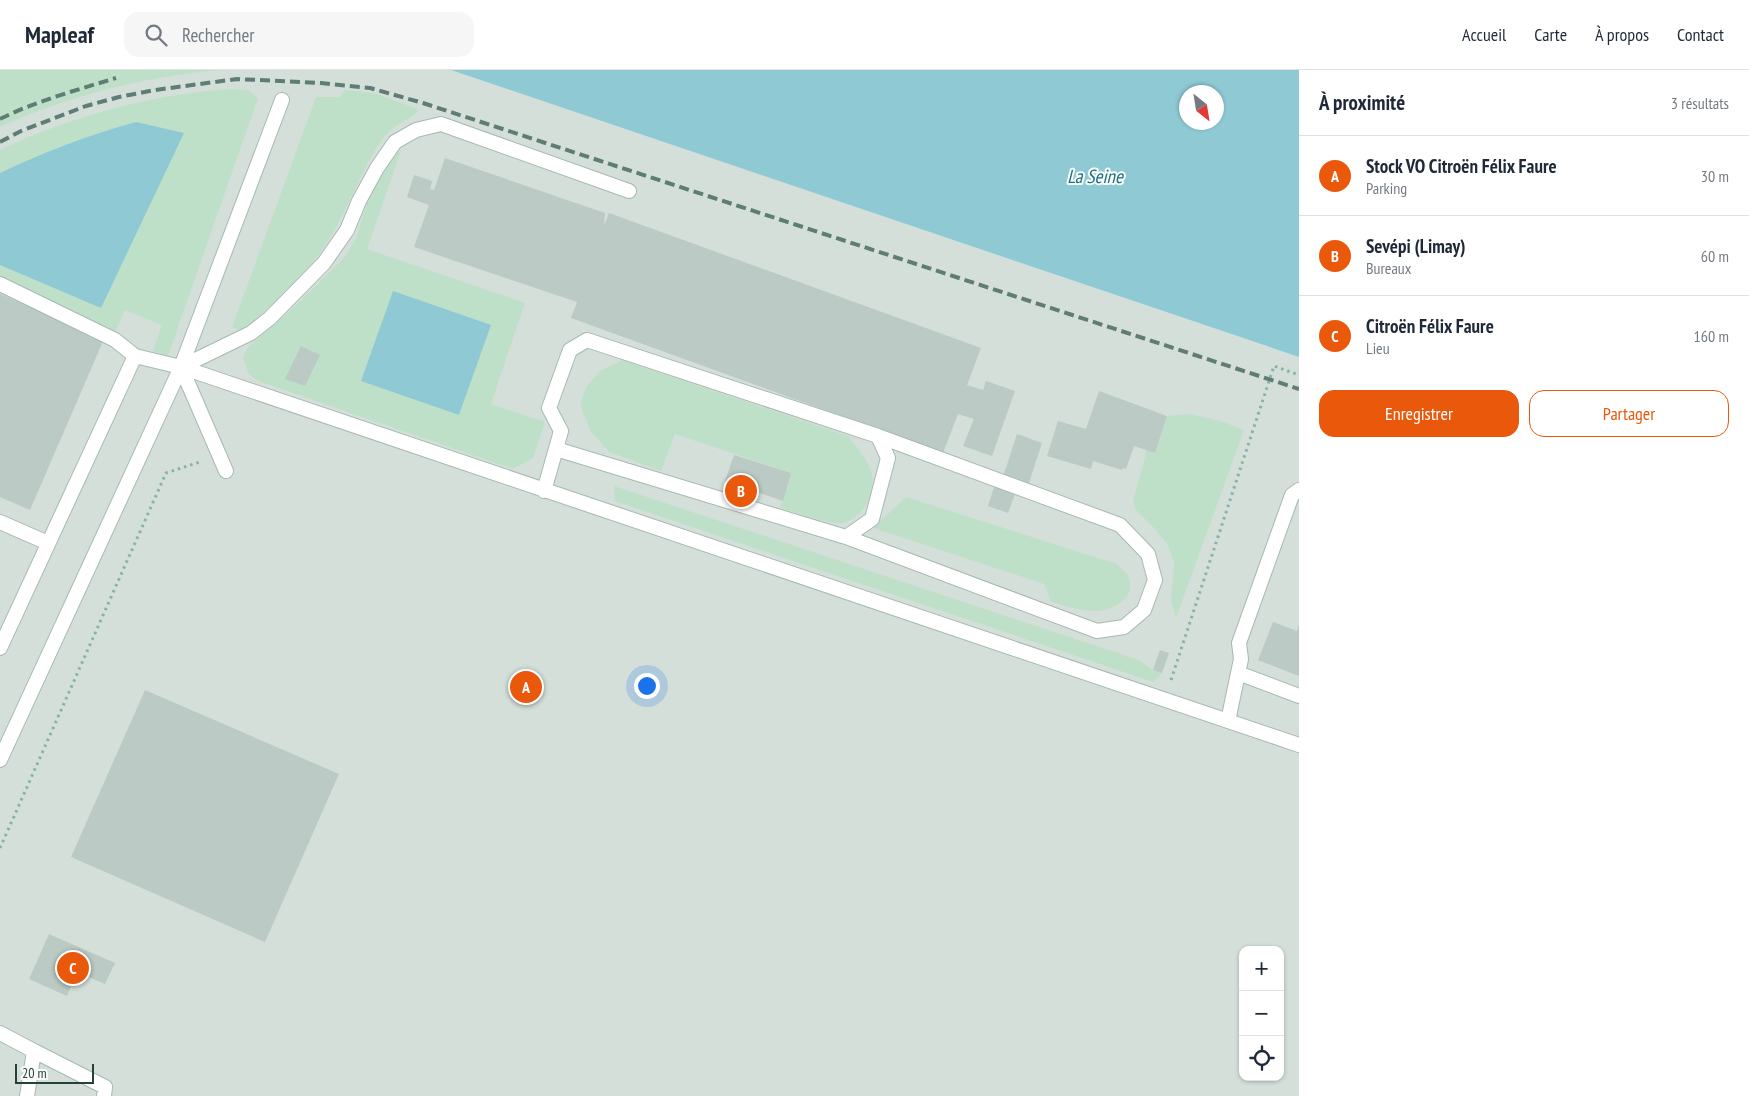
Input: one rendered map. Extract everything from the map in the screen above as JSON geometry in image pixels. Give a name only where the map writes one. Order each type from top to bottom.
[{"type":"lane","points":[[0,760],[181,367],[282,100]]},
{"type":"lane","points":[[181,367],[251,332],[270,318],[324,263],[347,230],[359,201],[377,168],[395,142],[416,130],[441,124],[629,191]]},
{"type":"lane","points":[[0,284],[114,340],[135,356],[181,367],[1299,745]]},
{"type":"lane","points":[[544,491],[561,431],[549,408],[570,350],[588,340],[878,436],[1120,525],[1148,554],[1155,580],[1144,610],[1124,627],[1097,631],[846,537],[556,450]]},
{"type":"lane","points":[[0,648],[135,356]]},
{"type":"lane","points":[[181,367],[226,471]]},
{"type":"lane","points":[[846,537],[872,518],[888,458],[878,436]]},
{"type":"lane","points":[[1228,722],[1241,659],[1239,643],[1292,495],[1299,490]]},
{"type":"lane","points":[[0,522],[48,543]]},
{"type":"lane","points":[[1238,673],[1299,696]]},
{"type":"lane","points":[[0,1033],[105,1087],[104,1096]]},
{"type":"lane","points":[[26,1096],[34,1051]]},
{"type":"path","points":[[1165,700],[1274,366],[1299,374]]},
{"type":"path","points":[[0,848],[166,474],[219,455]]},
{"type":"shaded area","points":[[0,70],[451,70],[1299,357],[1299,1096],[0,1096]]},
{"type":"green space","points":[[0,70],[218,70],[134,83],[79,97],[0,127]]},
{"type":"green space","points":[[229,89],[248,90],[258,98],[168,356],[153,351],[162,325],[125,310],[115,332],[0,279],[0,150],[55,127],[112,109],[170,96]]},
{"type":"green space","points":[[344,90],[374,93],[418,109],[413,116],[398,125],[381,141],[343,215],[311,265],[278,300],[242,331],[232,327],[316,97],[340,97]]},
{"type":"green space","points":[[402,148],[367,249],[525,303],[491,404],[545,422],[533,458],[513,469],[258,381],[248,373],[243,358],[248,347],[288,313],[344,258],[356,239],[368,199],[382,170]]},
{"type":"green space","points":[[623,360],[848,436],[862,454],[871,470],[872,490],[866,504],[856,516],[843,523],[821,520],[780,508],[791,473],[675,434],[661,471],[609,452],[590,430],[580,405],[586,387],[600,371]]},
{"type":"green space","points":[[1189,414],[1221,421],[1244,430],[1176,618],[1171,601],[1174,562],[1167,544],[1136,510],[1133,501],[1147,450],[1155,453],[1167,416]]},
{"type":"green space","points":[[614,486],[1139,660],[1153,670],[1162,673],[1153,682],[615,501]]},
{"type":"green space","points":[[906,497],[1117,564],[1128,576],[1129,591],[1121,602],[1108,609],[1093,611],[1072,608],[1051,602],[1044,584],[873,528]]},
{"type":"water","name":"La Seine","points":[[451,70],[1299,70],[1299,357]]},
{"type":"water","points":[[136,122],[184,133],[101,308],[0,265],[0,173],[67,144]]},
{"type":"water","points":[[393,291],[491,325],[459,415],[361,381]]},
{"type":"building","points":[[445,158],[605,213],[604,226],[609,213],[981,348],[967,385],[983,390],[986,381],[1015,391],[992,456],[963,446],[974,419],[958,414],[943,453],[571,318],[577,302],[414,247],[429,205],[407,197],[414,175],[432,181],[430,189],[434,190]]},
{"type":"building","points":[[0,294],[104,339],[30,510],[0,497]]},
{"type":"building","points":[[301,346],[320,355],[305,386],[285,379]]},
{"type":"building","points":[[1099,391],[1167,416],[1155,453],[1134,446],[1126,469],[1123,468],[1122,470],[1093,461],[1091,469],[1047,456],[1058,421],[1086,429]]},
{"type":"building","points":[[1017,434],[1042,443],[1027,489],[1018,486],[1008,513],[988,506],[997,478],[1002,480]]},
{"type":"building","points":[[734,455],[791,473],[783,501],[725,481]]},
{"type":"building","points":[[1273,622],[1297,631],[1299,625],[1299,676],[1258,660]]},
{"type":"building","points":[[1160,650],[1169,653],[1162,673],[1153,670]]},
{"type":"building","points":[[145,690],[339,774],[265,942],[71,857]]},
{"type":"building","points":[[49,934],[115,963],[105,984],[77,972],[67,996],[29,979]]},
{"type":"railway","points":[[0,119],[42,101],[116,78]]},
{"type":"railway","points":[[0,142],[21,131],[86,106],[155,90],[237,79],[321,83],[370,88],[423,103],[1299,389]]},
{"type":"place","name":"Sevépi (Limay)","points":[[741,491]]},
{"type":"place","name":"Stock VO Citroën Félix Faure","points":[[526,687]]},
{"type":"place","name":"Citroën Félix Faure","points":[[73,968]]}]
